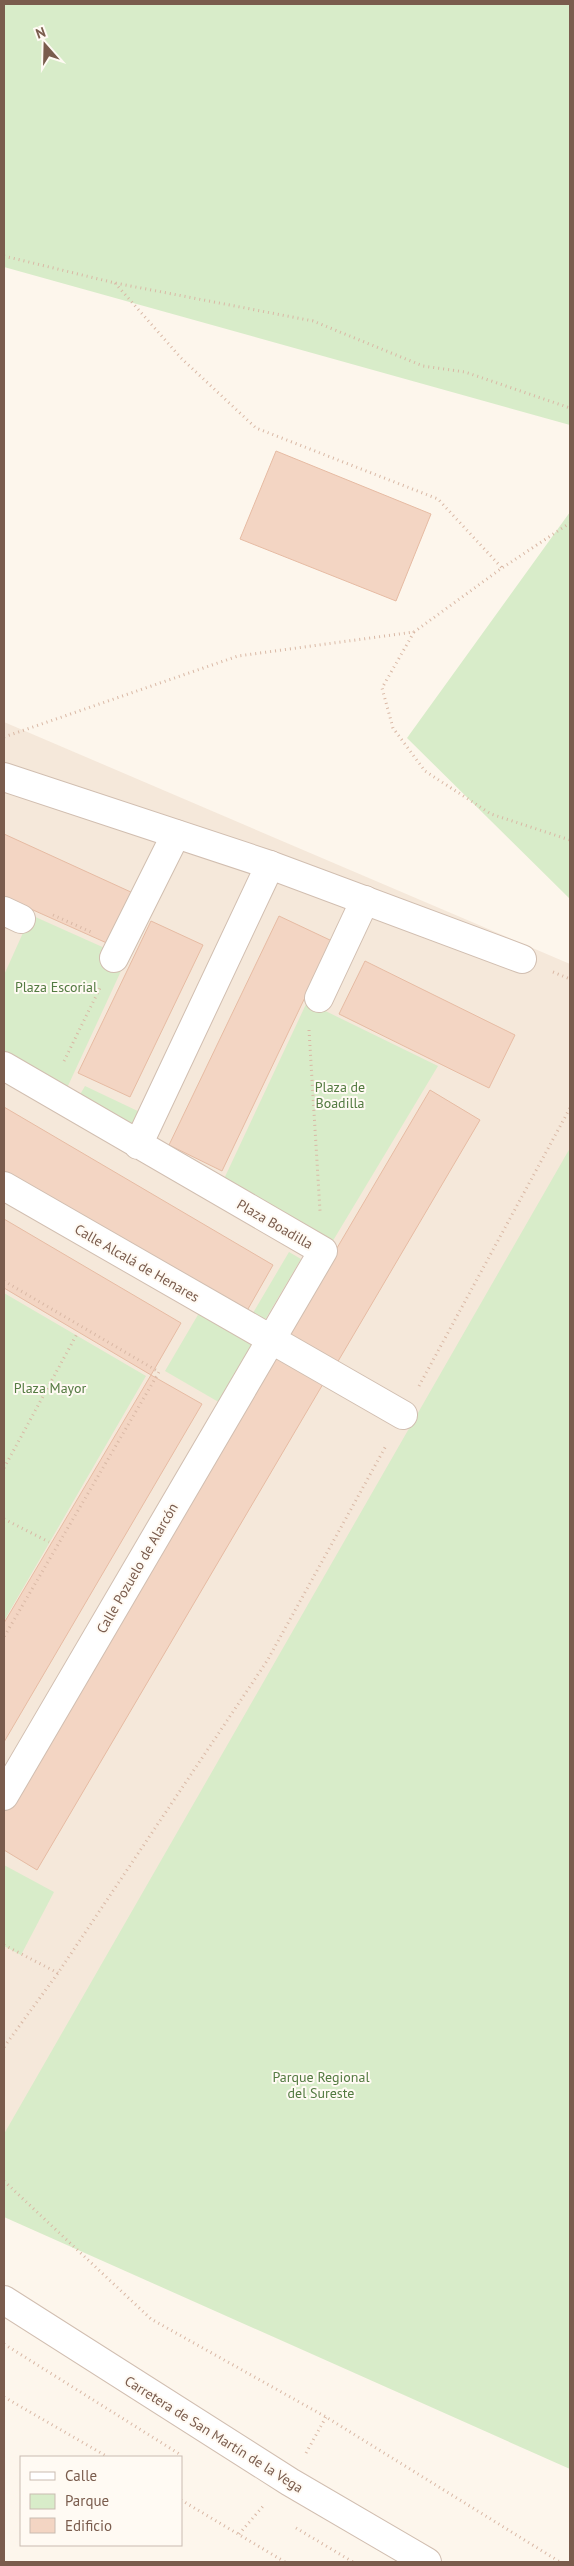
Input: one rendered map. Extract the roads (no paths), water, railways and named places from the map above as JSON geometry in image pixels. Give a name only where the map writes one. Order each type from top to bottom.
[{"type":"street","points":[[4,777],[270,866],[522,959]]},
{"type":"street","points":[[114,958],[176,834]]},
{"type":"street","points":[[4,1066],[138,1145],[270,866]]},
{"type":"street","points":[[319,998],[365,900]]},
{"type":"street","name":"Plaza Boadilla","points":[[138,1145],[322,1251],[270,1339]]},
{"type":"street","name":"Calle Alcalá de Henares","points":[[4,1186],[403,1415]]},
{"type":"street","name":"Calle Pozuelo de Alarcón","points":[[4,1796],[270,1339]]},
{"type":"street","name":"Carretera de San Martín de la Vega","points":[[4,2300],[290,2482],[427,2562]]},
{"type":"park label","name":"Plaza Escorial","points":[[56,987]]},
{"type":"park label","name":"Plaza de Boadilla","points":[[340,1096]]},
{"type":"park label","name":"Plaza Mayor","points":[[50,1388]]},
{"type":"park label","name":"Parque Regional del Sureste","points":[[321,2086]]}]
